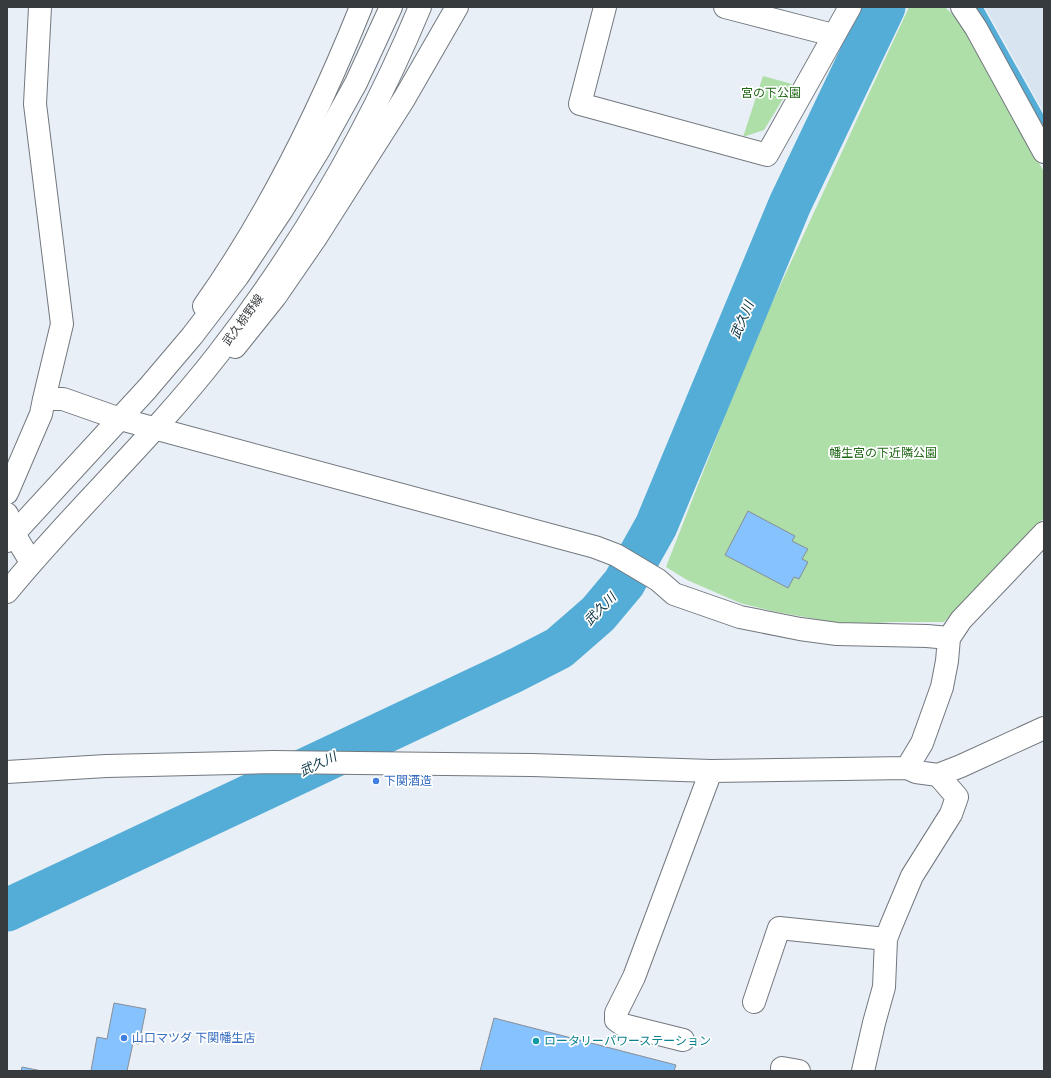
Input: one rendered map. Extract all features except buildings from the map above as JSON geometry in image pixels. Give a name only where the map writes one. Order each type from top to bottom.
[{"type":"street","points":[[7,493],[42,414],[44,399],[62,324],[35,104],[40,7]]},
{"type":"street","points":[[120,419],[206,302],[239,253],[273,195],[308,128],[341,58],[360,7]]},
{"type":"street","points":[[31,562],[10,530],[120,419],[192,336],[238,276],[282,210],[320,148],[356,83],[391,7]]},
{"type":"street","name":"武久椋野線","points":[[10,583],[155,429],[218,355],[264,291],[308,224],[346,160],[380,94],[420,7]]},
{"type":"street","points":[[155,429],[201,388],[276,297],[404,100],[457,7]]},
{"type":"street","points":[[605,7],[580,104],[767,155],[850,7]]},
{"type":"street","points":[[725,7],[833,35]]},
{"type":"street","points":[[962,7],[976,28],[1044,152]]},
{"type":"street","points":[[44,399],[63,399],[120,419],[155,429],[595,547],[616,555],[658,580],[674,594],[740,617],[800,629],[837,634],[927,636],[949,638]]},
{"type":"street","points":[[907,768],[922,743],[942,687],[947,661],[949,638],[961,620],[1044,533]]},
{"type":"street","points":[[7,772],[106,766],[273,762],[532,765],[711,771],[907,768],[916,772],[938,775],[1044,728]]},
{"type":"street","points":[[684,1040],[623,1025],[616,1020],[616,1013],[634,977],[711,771]]},
{"type":"street","points":[[863,1071],[884,987],[886,939],[912,876],[951,814],[957,797],[938,775]]},
{"type":"street","points":[[754,1002],[778,928],[886,939]]},
{"type":"shaded area","points":[[985,7],[1044,7],[1044,113]]},
{"type":"green space","name":"幡生宮の下近隣公園","points":[[909,7],[945,7],[968,30],[1044,172],[1044,518],[944,622],[892,622],[848,625],[772,611],[740,603],[687,580],[666,567],[753,344]]},
{"type":"green space","name":"宮の下公園","points":[[763,76],[792,84],[764,130],[743,137]]},
{"type":"waterway","name":"武久川","points":[[7,910],[510,673],[559,648],[598,614],[624,583],[656,526],[790,204],[884,7]]},
{"type":"waterway","points":[[979,7],[1044,123]]},
{"type":"place","name":"下関酒造","points":[[376,781]]},
{"type":"place","name":"山口マツダ 下関幡生店","points":[[124,1038]]},
{"type":"place","name":"ロータリーパワーステーション","points":[[536,1041]]}]
